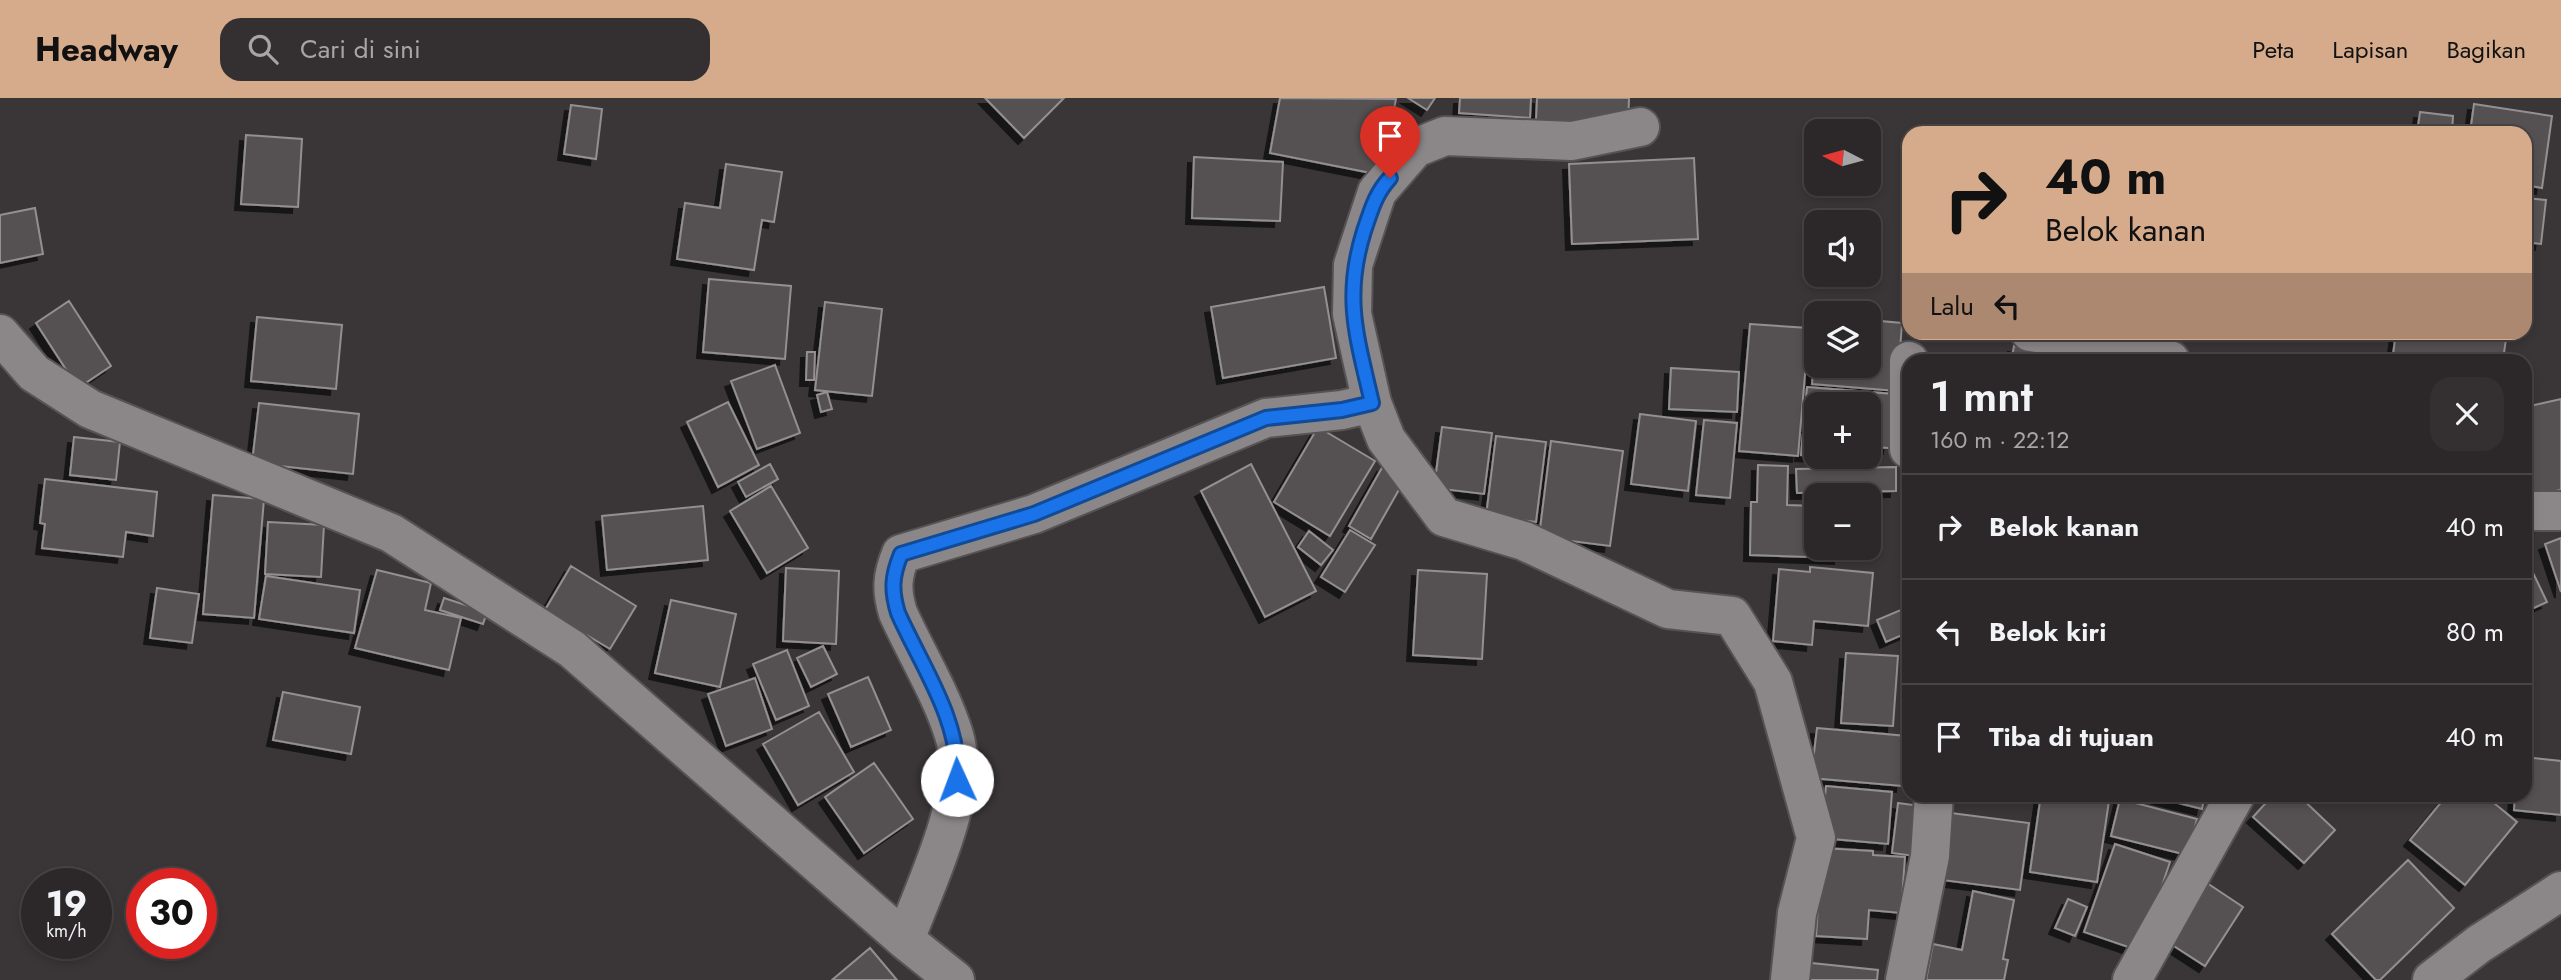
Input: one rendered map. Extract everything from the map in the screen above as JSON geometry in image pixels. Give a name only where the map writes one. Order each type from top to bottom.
[{"type":"street","points":[[1640,127],[1572,141],[1445,136],[1415,148],[1377,192],[1353,265],[1352,314],[1372,403],[1386,439],[1444,517],[1524,541],[1668,609],[1732,616],[1773,682],[1816,838],[1797,913],[1790,980]]},
{"type":"street","points":[[0,334],[34,373],[90,409],[391,533],[572,649],[905,940],[955,980]]},
{"type":"street","points":[[2082,340],[2144,354]]},
{"type":"street","points":[[905,940],[947,825],[959,759],[954,735],[898,613],[892,592],[893,573],[901,554],[1034,514],[1266,418],[1342,410],[1372,403]]},
{"type":"street","points":[[2532,511],[2561,511]]},
{"type":"street","points":[[1905,980],[1930,856],[1933,802]]},
{"type":"street","points":[[2132,980],[2232,802]]},
{"type":"street","points":[[2432,980],[2479,944],[2561,891]]},
{"type":"building","points":[[985,98],[1064,98],[1024,138]]},
{"type":"building","points":[[1280,98],[1396,99],[1381,175],[1270,153]]},
{"type":"building","points":[[1408,98],[1435,98],[1427,110]]},
{"type":"building","points":[[1460,98],[1531,98],[1530,118],[1459,113]]},
{"type":"building","points":[[1537,98],[1629,98],[1628,126],[1536,120]]},
{"type":"building","points":[[2474,104],[2552,116],[2542,188],[2532,186],[2532,126],[2471,126]]},
{"type":"building","points":[[571,105],[602,109],[596,159],[564,154]]},
{"type":"building","points":[[2420,112],[2453,116],[2452,126],[2418,126]]},
{"type":"building","points":[[246,135],[302,139],[298,207],[241,204]]},
{"type":"building","points":[[1194,157],[1283,162],[1280,221],[1192,218]]},
{"type":"building","points":[[1694,158],[1698,239],[1572,244],[1569,164]]},
{"type":"building","points":[[726,164],[782,172],[774,222],[762,220],[754,270],[677,259],[685,203],[720,208]]},
{"type":"building","points":[[2532,199],[2546,200],[2541,244],[2532,243]]},
{"type":"building","points":[[35,208],[43,254],[0,263],[0,215]]},
{"type":"building","points":[[709,279],[791,286],[785,359],[703,352]]},
{"type":"building","points":[[1324,287],[1336,358],[1223,378],[1211,307]]},
{"type":"building","points":[[69,301],[111,366],[78,388],[36,323]]},
{"type":"building","points":[[825,302],[882,309],[872,396],[815,390]]},
{"type":"building","points":[[257,317],[342,325],[336,389],[251,381]]},
{"type":"building","points":[[1881,321],[1902,323],[1897,391],[1812,384],[1812,378],[1881,378]]},
{"type":"building","points":[[1750,324],[1804,328],[1805,378],[1798,456],[1739,451]]},
{"type":"building","points":[[2395,340],[2506,340],[2504,354],[2393,354]]},
{"type":"building","points":[[2014,346],[2055,353],[2055,354],[2013,354]]},
{"type":"building","points":[[807,352],[815,352],[814,380],[806,380]]},
{"type":"building","points":[[775,365],[800,433],[757,449],[731,381]]},
{"type":"building","points":[[1671,368],[1739,372],[1737,412],[1669,409]]},
{"type":"building","points":[[1807,387],[1869,392],[1807,392]]},
{"type":"building","points":[[827,392],[832,409],[821,412],[817,395]]},
{"type":"building","points":[[1881,393],[1894,394],[1889,448],[1881,448]]},
{"type":"building","points":[[2561,399],[2561,490],[2532,496],[2532,405]]},
{"type":"building","points":[[728,402],[759,465],[718,487],[687,422]]},
{"type":"building","points":[[259,403],[359,414],[353,474],[252,463]]},
{"type":"building","points":[[1640,414],[1696,421],[1688,491],[1631,484]]},
{"type":"building","points":[[1704,420],[1737,423],[1730,498],[1696,495]]},
{"type":"building","points":[[1804,421],[1804,455],[1801,455]]},
{"type":"building","points":[[1318,427],[1375,461],[1330,536],[1274,502]]},
{"type":"building","points":[[1442,427],[1492,433],[1484,494],[1434,488]]},
{"type":"building","points":[[1496,436],[1546,442],[1536,522],[1486,516]]},
{"type":"building","points":[[74,437],[120,442],[116,480],[70,475]]},
{"type":"building","points":[[1551,441],[1623,451],[1610,546],[1539,537]]},
{"type":"building","points":[[770,464],[778,479],[746,497],[738,482]]},
{"type":"building","points":[[1251,464],[1316,591],[1265,617],[1201,491]]},
{"type":"building","points":[[1758,465],[1788,466],[1787,505],[1804,506],[1804,557],[1750,555],[1751,502],[1757,502]]},
{"type":"building","points":[[1383,466],[1405,479],[1371,539],[1349,526]]},
{"type":"building","points":[[1896,467],[1896,491],[1881,491],[1881,483],[1804,483],[1804,493],[1797,493],[1796,469]]},
{"type":"building","points":[[45,479],[157,492],[153,536],[126,532],[123,557],[42,548],[45,524],[40,523]]},
{"type":"building","points":[[771,486],[808,548],[767,573],[730,511]]},
{"type":"building","points":[[213,495],[264,499],[254,618],[203,614]]},
{"type":"building","points":[[703,506],[708,560],[607,570],[602,516]]},
{"type":"building","points":[[268,522],[324,525],[321,577],[265,574]]},
{"type":"building","points":[[1350,530],[1375,545],[1345,592],[1321,577]]},
{"type":"building","points":[[1309,531],[1333,550],[1321,565],[1298,547]]},
{"type":"building","points":[[2561,538],[2561,592],[2545,544]]},
{"type":"building","points":[[571,566],[636,606],[610,649],[545,610]]},
{"type":"building","points":[[1810,567],[1873,573],[1868,626],[1814,621],[1812,645],[1773,641],[1779,569],[1810,572]]},
{"type":"building","points":[[786,568],[839,571],[836,644],[783,641]]},
{"type":"building","points":[[377,570],[431,583],[425,610],[461,618],[449,670],[355,648]]},
{"type":"building","points":[[1418,570],[1487,574],[1482,659],[1413,655]]},
{"type":"building","points":[[2532,571],[2547,602],[2532,609]]},
{"type":"building","points":[[266,576],[360,590],[354,633],[259,619]]},
{"type":"building","points":[[157,588],[199,594],[192,643],[150,638]]},
{"type":"building","points":[[444,598],[487,612],[483,624],[440,610]]},
{"type":"building","points":[[671,600],[736,614],[720,687],[655,673]]},
{"type":"building","points":[[1902,609],[1902,635],[1886,642],[1877,620]]},
{"type":"building","points":[[823,646],[837,674],[811,687],[797,658]]},
{"type":"building","points":[[787,650],[809,706],[776,720],[753,664]]},
{"type":"building","points":[[1846,653],[1898,656],[1893,726],[1841,723]]},
{"type":"building","points":[[868,677],[891,730],[851,747],[828,694]]},
{"type":"building","points":[[755,678],[772,729],[726,746],[708,694]]},
{"type":"building","points":[[283,692],[360,707],[351,754],[273,740]]},
{"type":"building","points":[[819,712],[854,772],[798,805],[763,744]]},
{"type":"building","points":[[1817,728],[1902,736],[1902,786],[1811,778]]},
{"type":"building","points":[[2532,758],[2561,761],[2561,815],[2514,810],[2514,802],[2532,802]]},
{"type":"building","points":[[874,763],[913,819],[864,853],[825,797]]},
{"type":"building","points":[[1826,786],[1892,792],[1888,844],[1821,838]]},
{"type":"building","points":[[2040,802],[2109,802],[2097,882],[2030,872]]},
{"type":"building","points":[[2119,802],[2132,802],[2197,819],[2187,855],[2111,836]]},
{"type":"building","points":[[2174,802],[2203,802],[2202,809]]},
{"type":"building","points":[[2267,802],[2305,802],[2335,830],[2304,863],[2253,817]]},
{"type":"building","points":[[2441,802],[2493,802],[2517,822],[2465,885],[2410,840]]},
{"type":"building","points":[[1898,803],[1921,806],[1915,856],[1892,853]]},
{"type":"building","points":[[1951,813],[2029,823],[2020,890],[1942,880]]},
{"type":"building","points":[[2115,844],[2170,862],[2140,951],[2084,932]]},
{"type":"building","points":[[1822,848],[1873,851],[1873,855],[1905,857],[1901,913],[1869,910],[1867,939],[1816,936]]},
{"type":"building","points":[[2408,860],[2454,908],[2380,980],[2376,980],[2332,934]]},
{"type":"building","points":[[2201,879],[2243,907],[2205,966],[2163,939]]},
{"type":"building","points":[[1973,891],[2014,900],[2003,959],[2008,960],[2004,980],[1926,980],[1933,944],[1962,950]]},
{"type":"building","points":[[2068,899],[2087,907],[2075,936],[2055,928]]},
{"type":"building","points":[[870,948],[897,980],[832,980]]},
{"type":"building","points":[[1802,962],[1878,970],[1877,980],[1800,980]]},
{"type":"route","points":[[957,780],[959,759],[954,735],[898,613],[892,592],[893,573],[901,554],[1034,514],[1266,418],[1342,410],[1372,403],[1352,314],[1353,265],[1377,192],[1390,178]]}]
